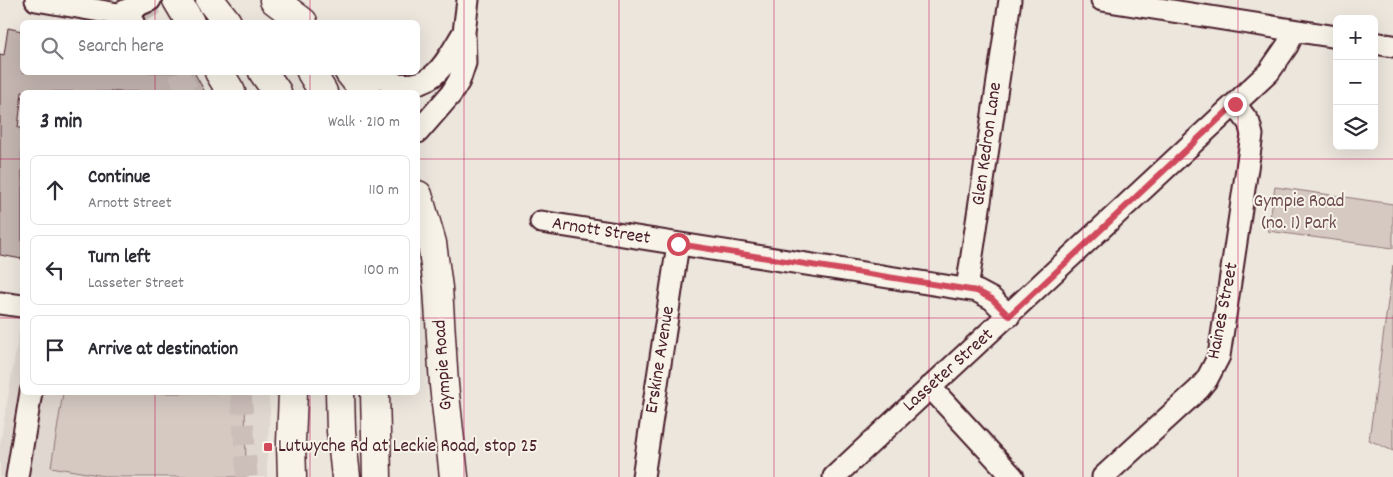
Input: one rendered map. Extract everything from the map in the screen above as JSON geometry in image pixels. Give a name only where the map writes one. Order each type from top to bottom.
[{"type":"highway","points":[[177,0],[189,20]]},
{"type":"highway","points":[[210,0],[225,20]]},
{"type":"highway","points":[[276,8],[299,20]]},
{"type":"highway","points":[[221,75],[231,90]]},
{"type":"highway","points":[[265,75],[276,90]]},
{"type":"highway","points":[[313,75],[322,90]]},
{"type":"highway","points":[[352,75],[364,90]]},
{"type":"highway","name":"Gympie Road","points":[[420,202],[432,243],[438,288],[446,404],[454,477]]},
{"type":"highway","points":[[292,395],[290,443],[292,477]]},
{"type":"highway","points":[[340,395],[341,432],[346,477]]},
{"type":"highway","points":[[375,395],[377,477]]},
{"type":"street","points":[[36,0],[126,18],[150,0]]},
{"type":"street","points":[[420,130],[451,94],[459,81],[465,63],[464,32],[468,0]]},
{"type":"street","name":"Glen Kedron Lane","points":[[966,289],[1010,0]]},
{"type":"street","points":[[1102,0],[1333,36]]},
{"type":"street","name":"Lasseter Street","points":[[834,477],[1269,72],[1287,46],[1294,30]]},
{"type":"street","points":[[369,75],[399,84],[423,82],[433,77],[441,69],[464,32]]},
{"type":"street","points":[[1378,44],[1393,46]]},
{"type":"street","name":"Haines Street","points":[[1103,477],[1199,389],[1207,379],[1219,356],[1252,135],[1249,123],[1235,104]]},
{"type":"street","name":"Arnott Street","points":[[541,222],[966,289],[984,294],[992,299],[1009,316]]},
{"type":"street","name":"Erskine Avenue","points":[[644,477],[678,244]]},
{"type":"street","points":[[0,302],[20,306]]},
{"type":"street","points":[[930,387],[1013,477]]},
{"type":"street","points":[[17,477],[31,395]]},
{"type":"shaded area","points":[[20,326],[20,395],[268,395],[270,408],[267,477],[0,477],[0,444]]},
{"type":"green space","name":"Gympie Road (no. 1) Park","points":[[1275,187],[1393,204],[1393,248],[1268,231]]},
{"type":"green space","points":[[1393,265],[1393,451],[1369,440]]},
{"type":"green space","points":[[63,395],[245,395],[246,477],[110,477],[51,467]]},
{"type":"building","points":[[8,28],[20,31],[20,75],[196,75],[204,90],[20,90],[18,128],[20,128],[20,259],[0,255],[0,54],[4,55]]},
{"type":"tunnel","points":[[141,0],[152,20]]},
{"type":"tunnel","points":[[180,75],[187,90]]},
{"type":"tunnel","points":[[241,395],[247,477]]},
{"type":"place","name":"Lutwyche Rd at Leckie Road, stop 25","points":[[268,447]]},
{"type":"route","points":[[678,244],[977,291],[992,299],[1009,316],[1235,104]]}]
